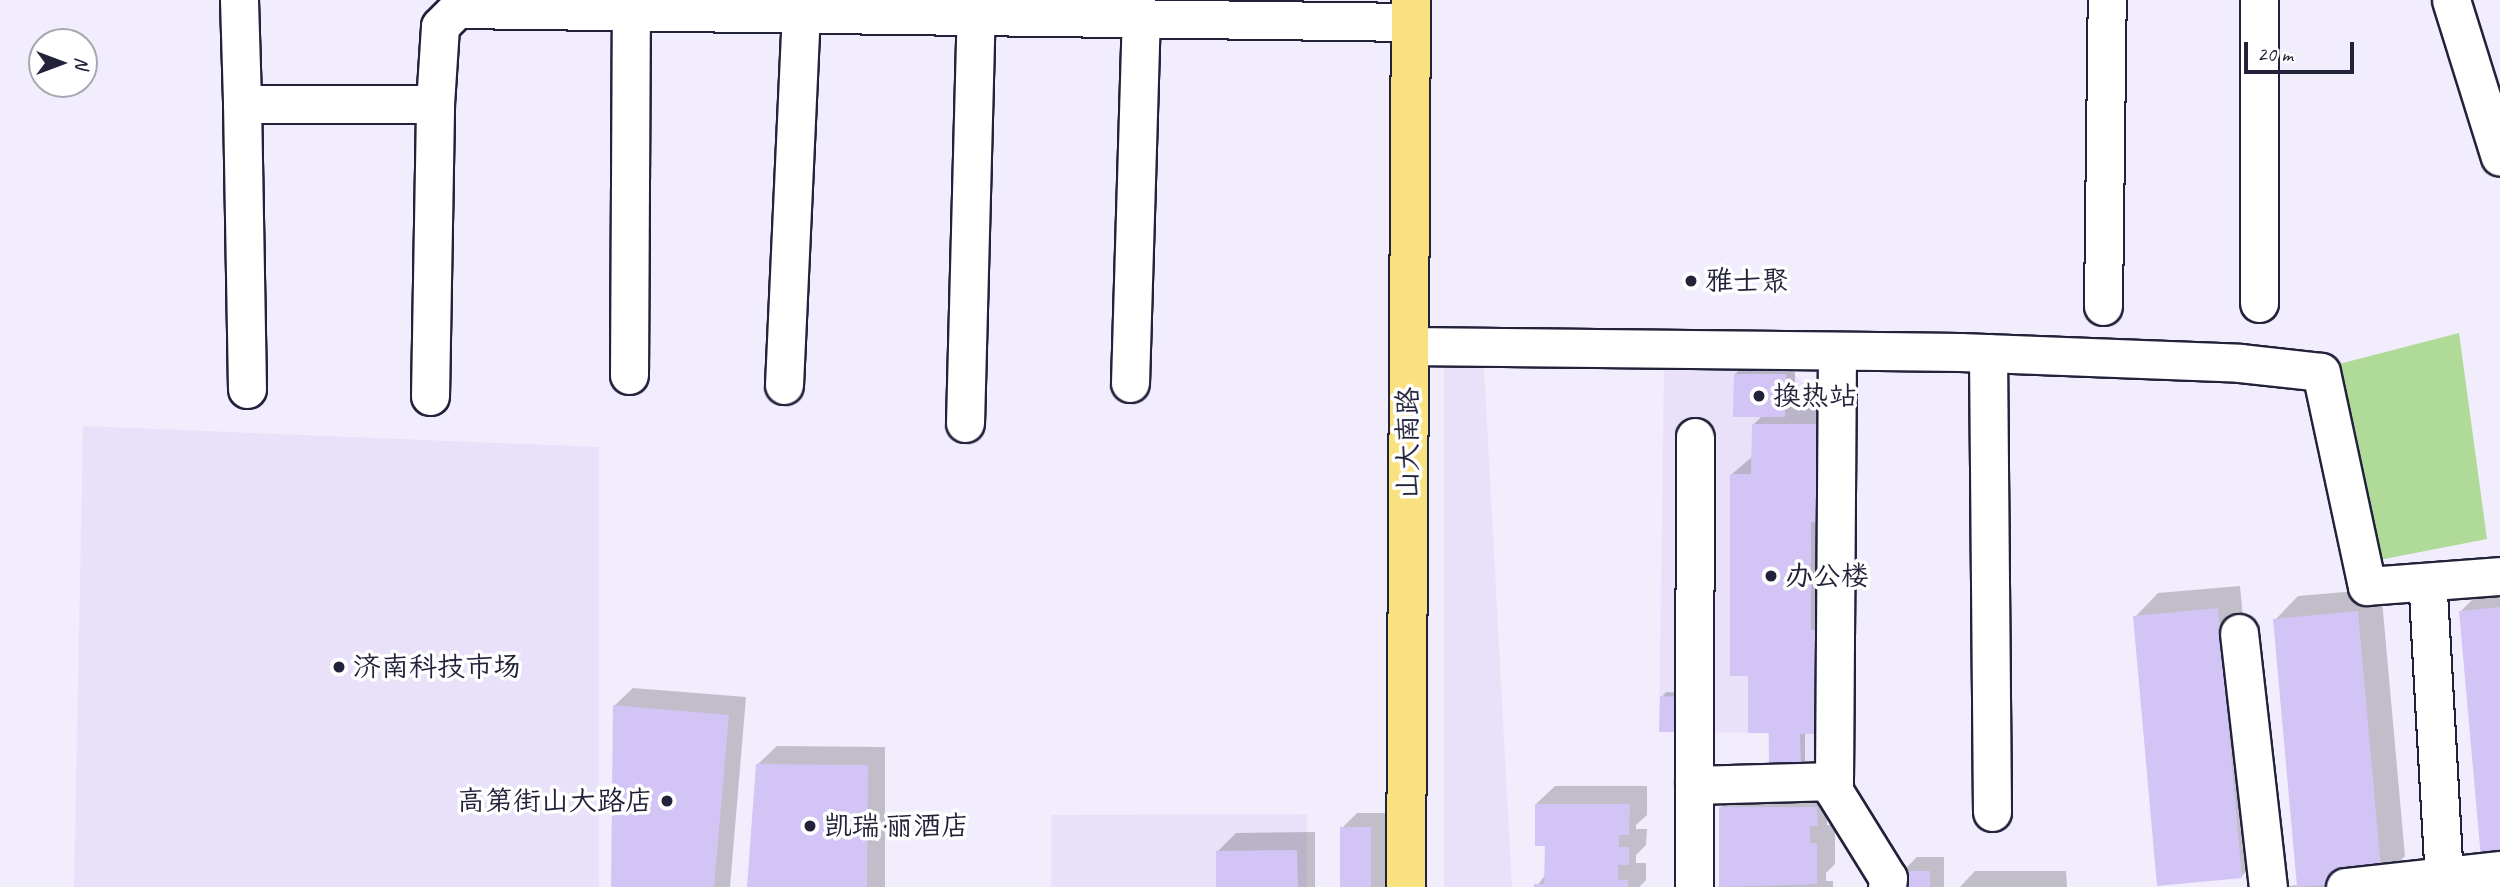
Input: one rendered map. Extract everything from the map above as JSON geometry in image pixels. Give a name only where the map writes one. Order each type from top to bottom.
[{"type":"main road","name":"山大南路","points":[[1406,887],[1411,11]]},
{"type":"street","points":[[239,0],[247,389]]},
{"type":"street","points":[[2103,306],[2107,0]]},
{"type":"street","points":[[2259,0],[2259,303]]},
{"type":"street","points":[[2451,0],[2500,157]]},
{"type":"street","points":[[430,396],[435,104],[439,26],[457,9],[470,5],[801,14],[1142,18],[1411,11]]},
{"type":"street","points":[[629,375],[653,8]]},
{"type":"street","points":[[784,385],[801,14]]},
{"type":"street","points":[[965,423],[976,16]]},
{"type":"street","points":[[1130,383],[1142,18]]},
{"type":"street","points":[[242,104],[435,104]]},
{"type":"street","points":[[1409,346],[1988,353],[2240,363],[2321,372],[2367,586],[2500,576]]},
{"type":"street","points":[[1837,351],[1834,791],[1888,878],[1888,887]]},
{"type":"street","points":[[1988,353],[1992,812]]},
{"type":"street","points":[[1694,887],[1695,437]]},
{"type":"street","points":[[2428,593],[2444,877]]},
{"type":"street","points":[[2239,632],[2268,887]]},
{"type":"street","points":[[1694,785],[1834,781]]},
{"type":"street","points":[[2345,887],[2500,870]]},
{"type":"shaded area","points":[[1484,367],[1512,887],[1444,887],[1444,368]]},
{"type":"shaded area","points":[[1664,368],[1788,369],[1848,424],[1845,766],[1769,768],[1768,733],[1659,732]]},
{"type":"shaded area","name":"济南科技市场","points":[[83,426],[599,447],[599,887],[74,887]]},
{"type":"shaded area","points":[[1307,814],[1307,887],[1051,887],[1051,815]]},
{"type":"green space","points":[[2459,333],[2487,539],[2374,561],[2335,365]]},
{"type":"building","name":"换热站","points":[[1734,374],[1786,374],[1785,417],[1733,417]]},
{"type":"building","name":"办公楼","points":[[1752,424],[1820,424],[1820,522],[1811,522],[1811,630],[1818,630],[1817,734],[1800,734],[1801,767],[1769,768],[1769,733],[1748,733],[1748,676],[1730,676],[1730,474],[1751,474]]},
{"type":"building","points":[[2500,607],[2500,879],[2483,881],[2459,611]]},
{"type":"building","points":[[2218,608],[2242,878],[2157,886],[2133,616]]},
{"type":"building","points":[[2358,611],[2382,881],[2297,887],[2273,619]]},
{"type":"building","points":[[1660,696],[1683,697],[1682,732],[1659,732]]},
{"type":"building","name":"高第街山大路店","points":[[613,705],[729,715],[714,887],[611,887]]},
{"type":"building","name":"凯瑞·丽酒店","points":[[756,764],[868,765],[867,887],[747,887]]},
{"type":"building","points":[[1535,804],[1630,804],[1629,835],[1619,835],[1619,847],[1629,847],[1629,865],[1618,865],[1618,880],[1628,880],[1628,887],[1534,887],[1534,884],[1544,884],[1545,846],[1535,846]]},
{"type":"building","points":[[1719,807],[1817,807],[1818,826],[1810,826],[1810,843],[1817,843],[1817,884],[1719,887]]},
{"type":"building","points":[[1340,827],[1371,827],[1371,887],[1340,887]]},
{"type":"building","points":[[1297,850],[1298,887],[1216,887],[1216,851]]},
{"type":"building","points":[[1901,871],[1930,871],[1930,887],[1901,887]]},
{"type":"place","name":"雅士聚","points":[[1691,281]]},
{"type":"place","name":"换热站","points":[[1759,396]]},
{"type":"place","name":"办公楼","points":[[1771,576]]},
{"type":"place","name":"济南科技市场","points":[[339,667]]},
{"type":"place","name":"高第街山大路店","points":[[667,801]]},
{"type":"place","name":"凯瑞·丽酒店","points":[[810,826]]}]
